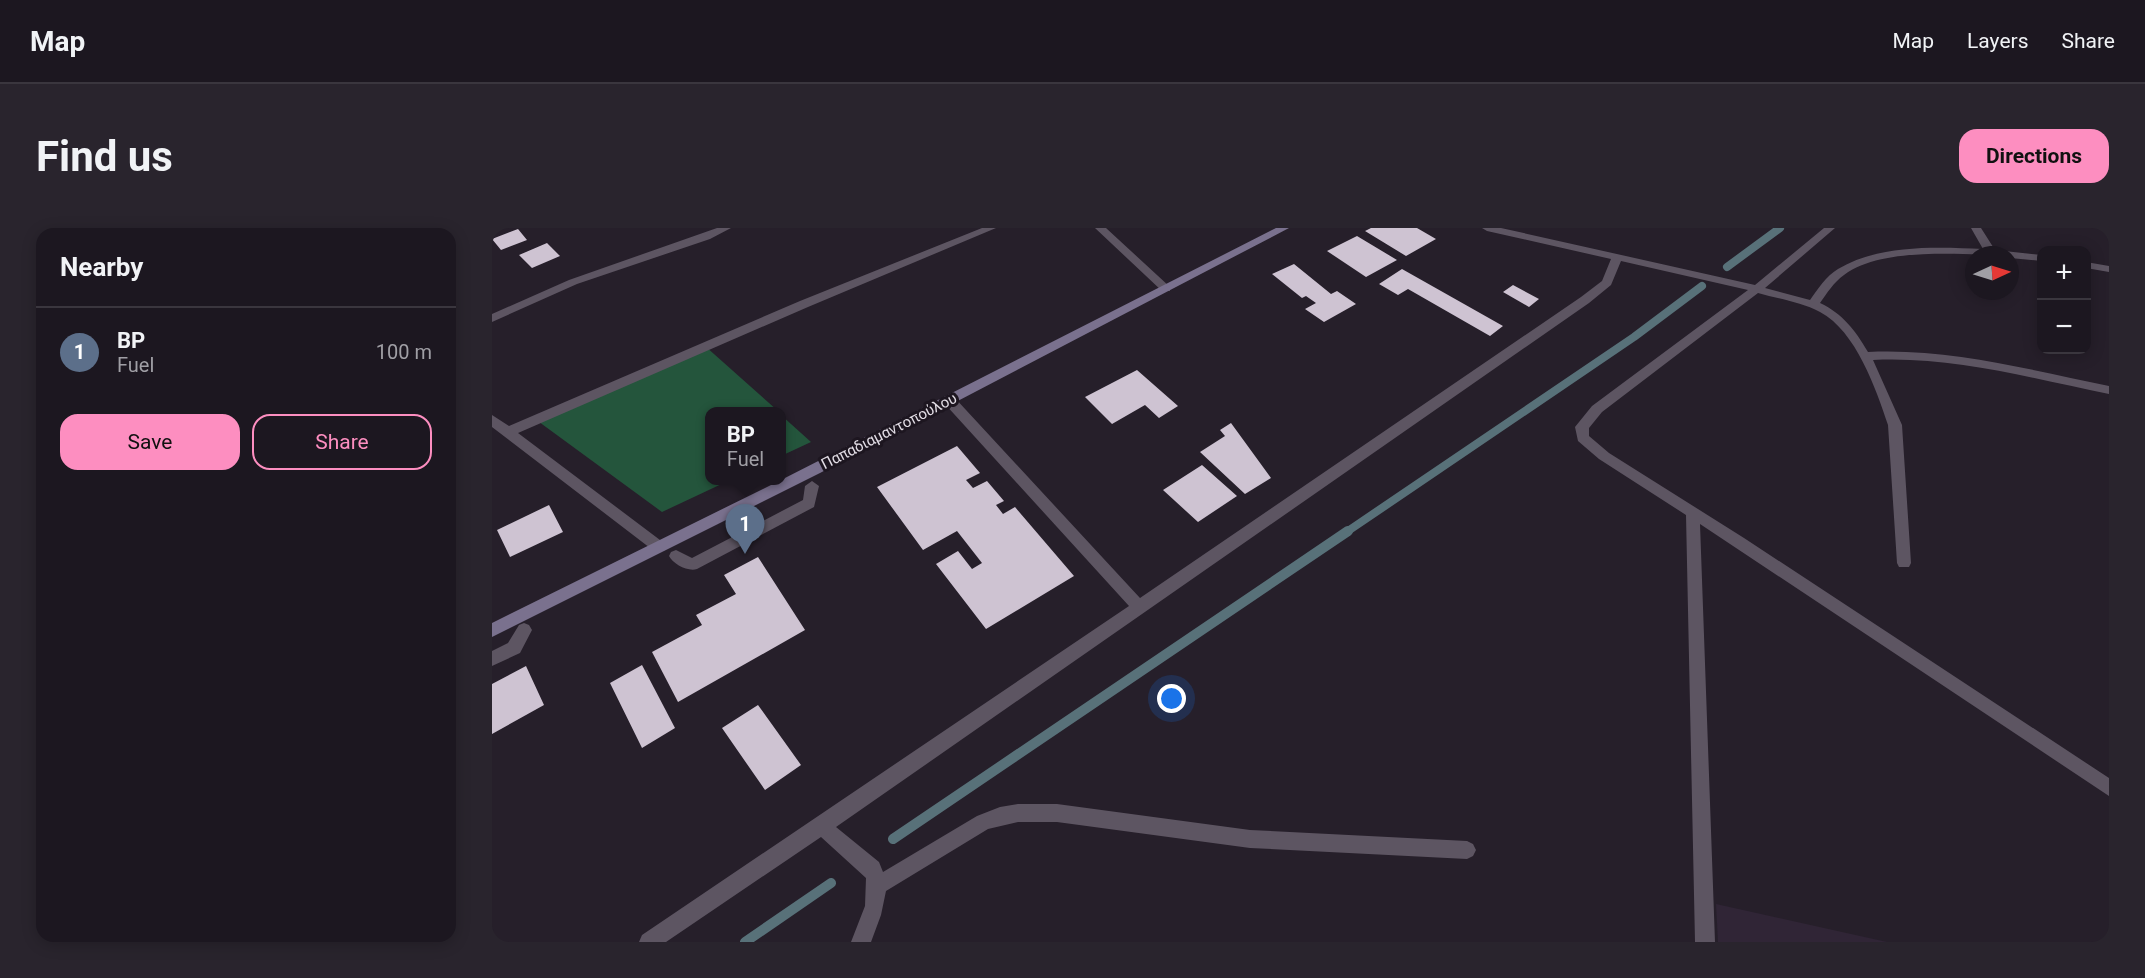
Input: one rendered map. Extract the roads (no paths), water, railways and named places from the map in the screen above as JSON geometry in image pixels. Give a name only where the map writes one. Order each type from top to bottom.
[{"type":"main road","name":"Παπαδιαμαντοπούλου","points":[[786,483],[1284,228]]},
{"type":"main road","name":"Παπαδιαμαντοπούλου","points":[[492,630],[781,485]]},
{"type":"street","points":[[492,318],[573,282],[706,237],[726,228]]},
{"type":"street","points":[[508,432],[875,274],[991,228]]},
{"type":"street","points":[[1100,228],[1166,288]]},
{"type":"street","points":[[1487,228],[1708,275],[1756,289],[1795,297],[1832,315],[1843,324],[1864,356],[1889,406],[1895,425],[1904,563]]},
{"type":"street","points":[[1830,228],[1756,289],[1597,409],[1582,427],[1583,438],[1596,450],[2109,788]]},
{"type":"street","points":[[1976,228],[1987,246]]},
{"type":"street","points":[[1812,306],[1835,276],[1863,261],[1924,253],[1965,253]]},
{"type":"street","points":[[2019,256],[2037,258]]},
{"type":"street","points":[[649,942],[822,826],[1586,300],[1607,283],[1617,257]]},
{"type":"street","points":[[2091,266],[2109,269]]},
{"type":"street","points":[[1864,356],[1888,354],[1948,360],[2109,390]]},
{"type":"street","points":[[949,400],[1140,608]]},
{"type":"street","points":[[492,420],[659,547]]},
{"type":"street","points":[[676,556],[692,565],[809,503],[812,486]]},
{"type":"street","points":[[1693,513],[1705,942]]},
{"type":"street","points":[[492,659],[514,648],[524,630]]},
{"type":"street","points":[[877,886],[983,822],[1018,813],[1057,813],[1196,833],[1286,842],[1358,843],[1467,850]]},
{"type":"street","points":[[822,826],[872,869],[876,876],[877,886],[870,920],[861,942]]},
{"type":"waterway","points":[[1727,267],[1780,228]]},
{"type":"waterway","points":[[1345,533],[1634,337],[1702,286]]},
{"type":"waterway","points":[[893,839],[1348,531]]},
{"type":"waterway","points":[[745,942],[831,883]]},
{"type":"place","name":"BP","points":[[745,554]]}]
